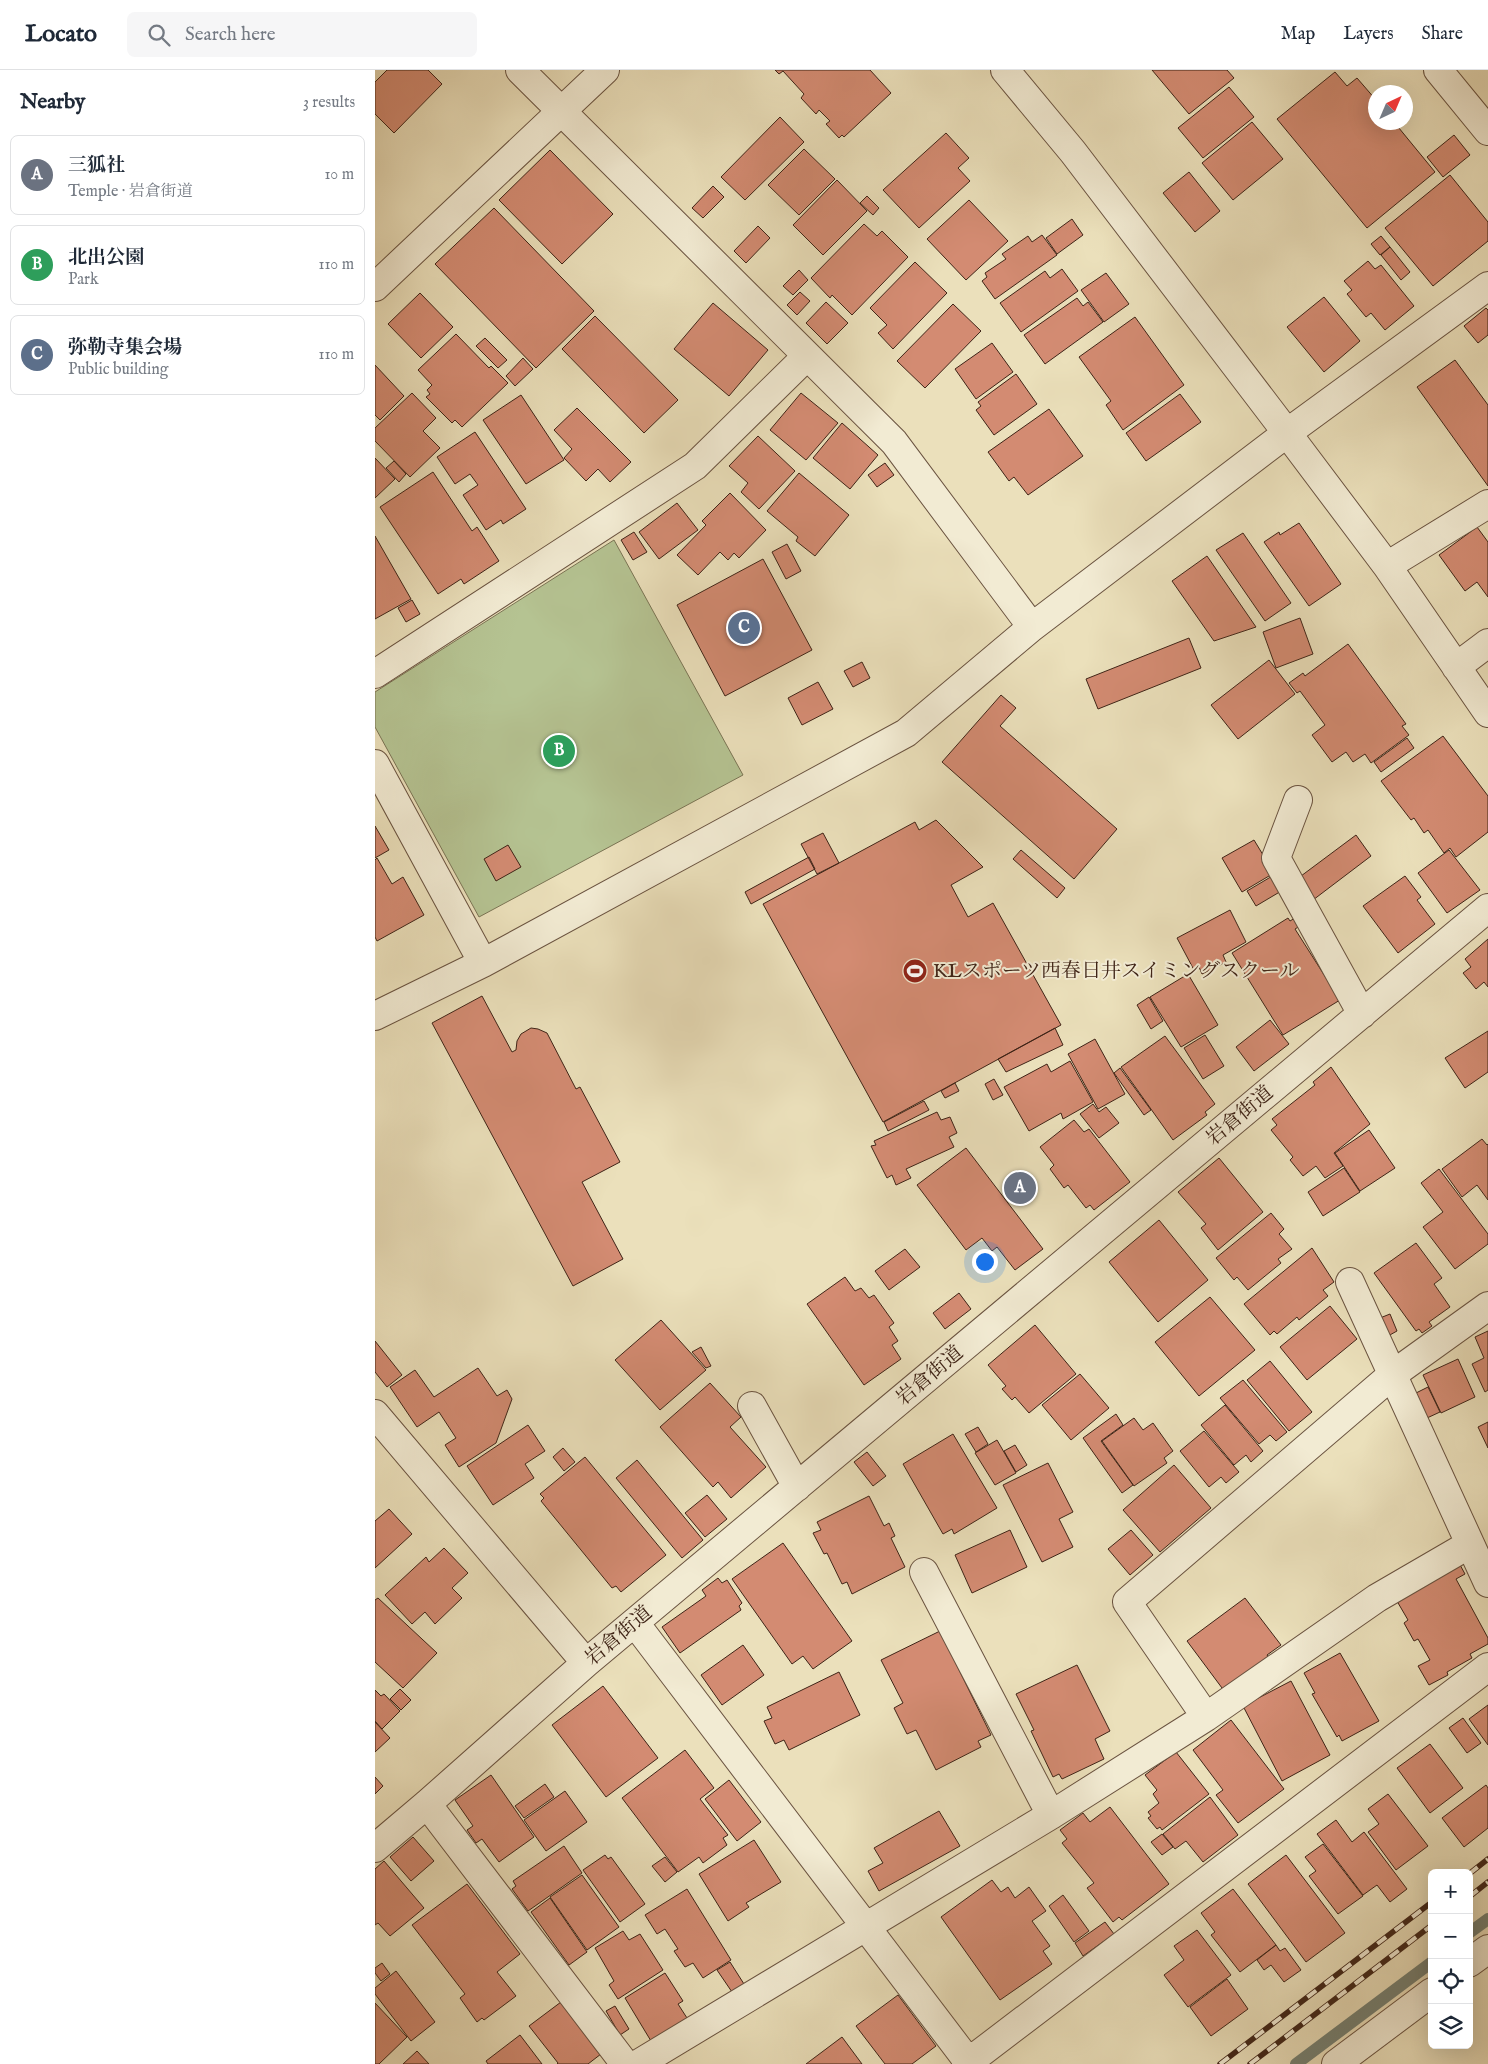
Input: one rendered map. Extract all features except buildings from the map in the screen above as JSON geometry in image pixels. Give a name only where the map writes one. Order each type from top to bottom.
[{"type":"street","points":[[520,70],[894,442],[1032,627]]},
{"type":"street","points":[[375,287],[605,70]]},
{"type":"street","points":[[1005,70],[1073,152],[1287,432],[1387,566],[1488,713]]},
{"type":"street","points":[[1438,70],[1488,131]]},
{"type":"street","points":[[375,1016],[483,963],[906,733],[1032,627],[1287,432],[1488,286]]},
{"type":"street","points":[[375,674],[695,466],[807,356]]},
{"type":"street","points":[[1387,566],[1488,504]]},
{"type":"street","points":[[1456,667],[1488,643]]},
{"type":"street","points":[[375,764],[483,963]]},
{"type":"street","points":[[1299,800],[1276,858],[1362,1014]]},
{"type":"street","name":"岩倉街道","points":[[375,1848],[585,1664],[1488,908]]},
{"type":"street","points":[[1350,1282],[1488,1583]]},
{"type":"street","points":[[1206,1717],[1127,1602],[1392,1375],[1488,1306]]},
{"type":"street","points":[[752,1406],[797,1487]]},
{"type":"street","points":[[375,1414],[585,1664]]},
{"type":"street","points":[[638,2064],[1051,1815],[1206,1717],[1377,1598],[1470,1544]]},
{"type":"street","points":[[924,1572],[1051,1815]]},
{"type":"street","points":[[635,1623],[968,2063],[1488,1667]]},
{"type":"street","points":[[427,1804],[625,2064]]},
{"type":"street","points":[[1473,1961],[1488,1949]]},
{"type":"street","points":[[1336,2064],[1428,1995]]},
{"type":"green space","points":[[614,540],[743,775],[479,917],[375,727],[375,692]]},
{"type":"waterway","points":[[1473,1930],[1488,1919]]},
{"type":"waterway","points":[[1296,2064],[1428,1965]]},
{"type":"railway","points":[[1473,1871],[1488,1859]]},
{"type":"railway","points":[[1473,1894],[1488,1882]]},
{"type":"railway","points":[[1220,2064],[1428,1905]]},
{"type":"railway","points":[[1250,2064],[1428,1928]]},
{"type":"place","name":"弥勒寺集会場","points":[[744,628]]},
{"type":"place","name":"北出公園","points":[[559,751]]},
{"type":"place","name":"KLスポーツ西春日井スイミングスクール","points":[[915,971]]},
{"type":"place","name":"三狐社","points":[[1020,1188]]}]
